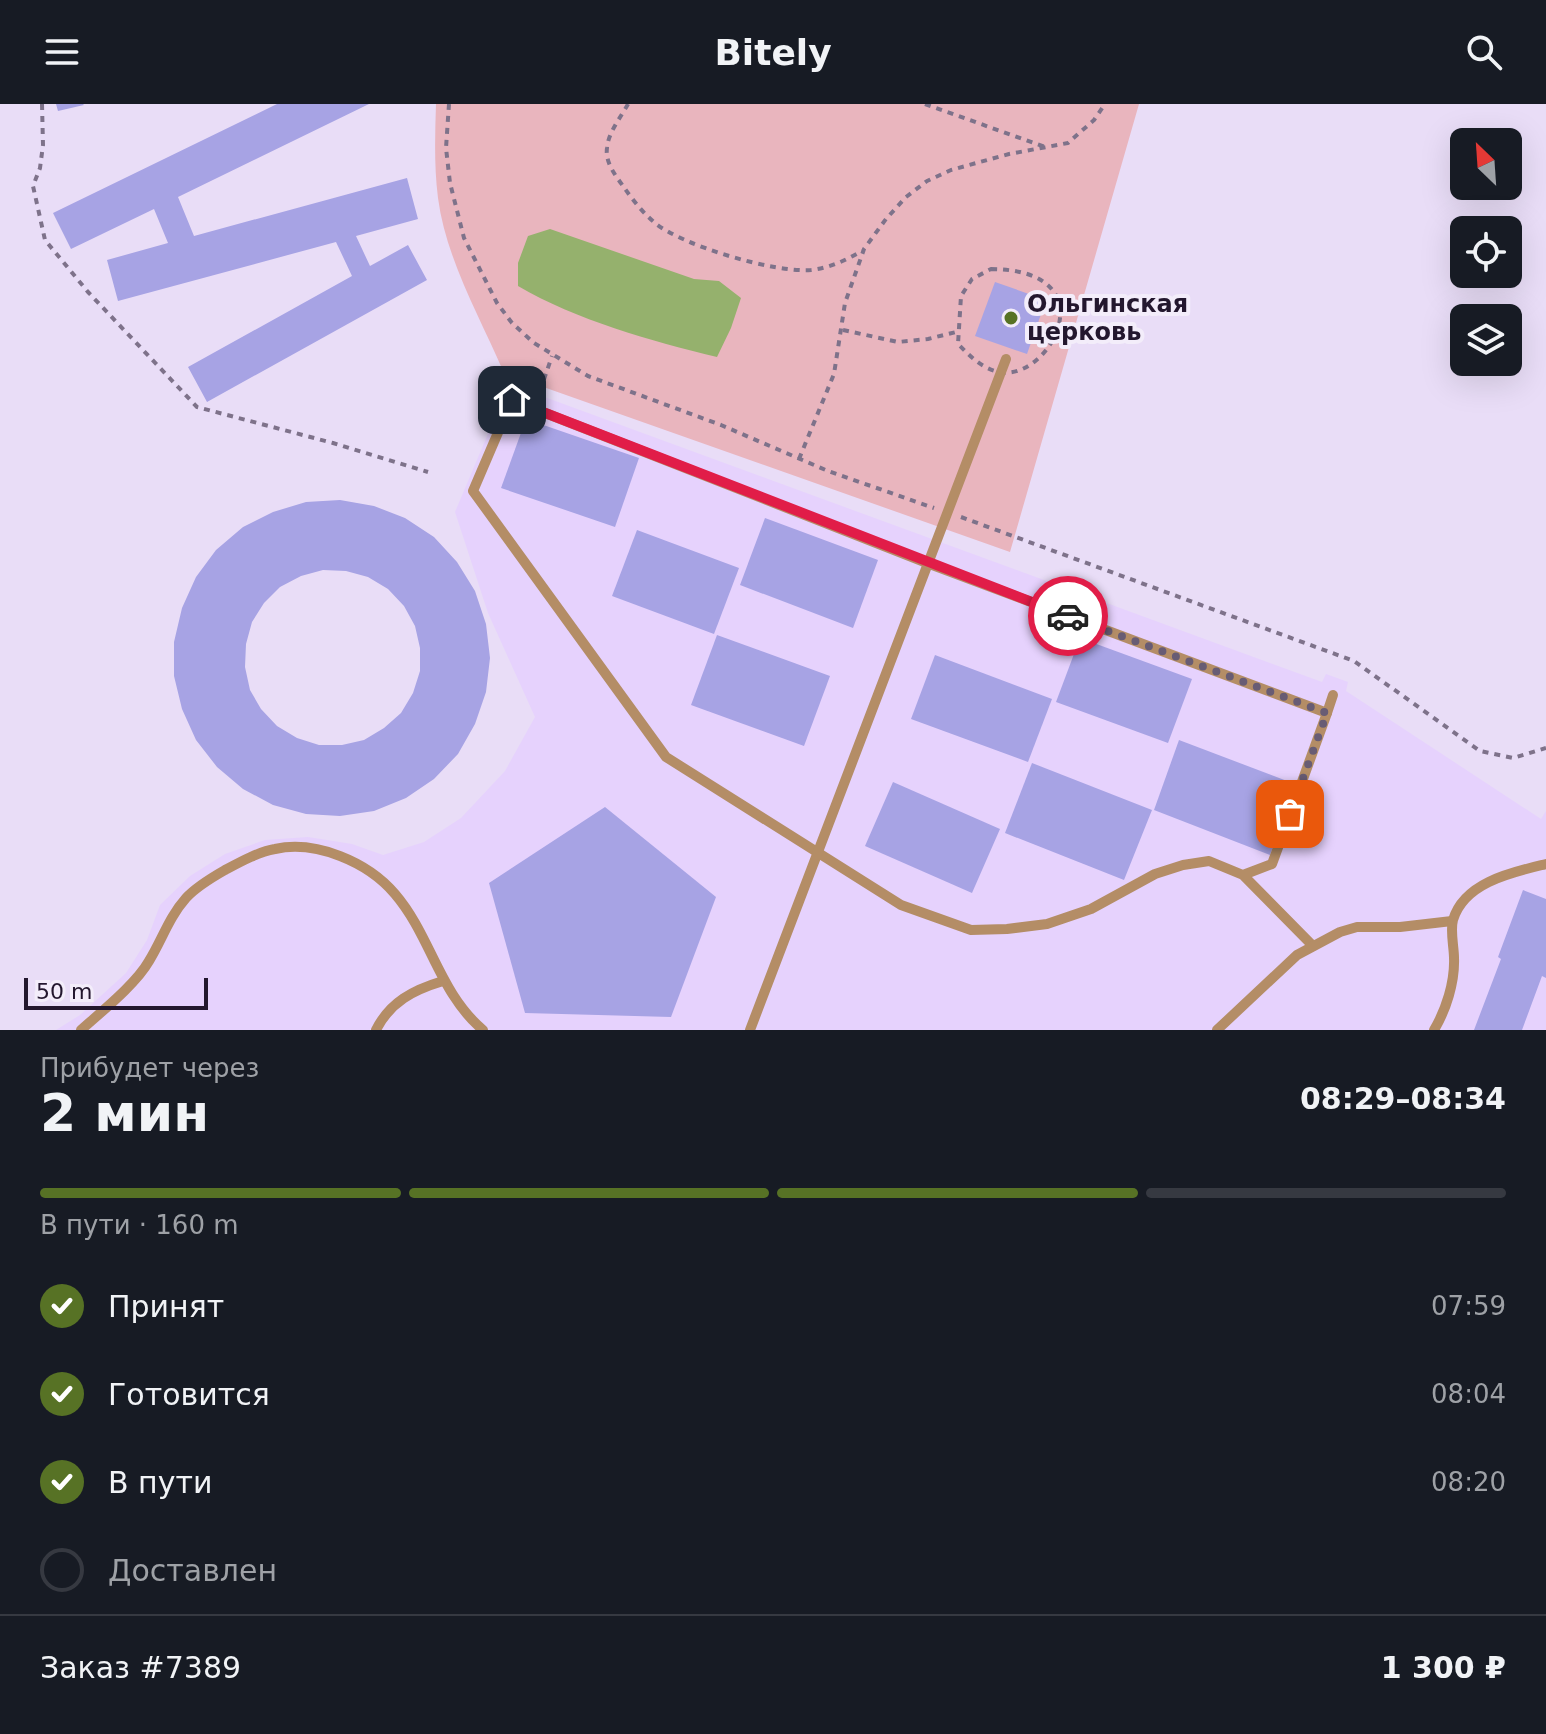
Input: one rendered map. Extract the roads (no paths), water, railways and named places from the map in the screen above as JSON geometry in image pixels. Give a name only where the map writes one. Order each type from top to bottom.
[{"type":"lane","points":[[750,1030],[1006,359]]},
{"type":"lane","points":[[1313,946],[1243,875],[1209,861],[1155,874],[1091,909],[1047,924],[971,930],[901,905],[666,757],[473,491],[512,400],[927,563],[1327,713]]},
{"type":"lane","points":[[1243,875],[1272,864],[1333,695]]},
{"type":"lane","points":[[81,1030],[148,963],[164,930],[186,897],[230,867],[276,848],[308,849],[336,855],[363,866],[393,892],[414,919],[443,981],[470,1019],[483,1030]]},
{"type":"lane","points":[[1434,1030],[1443,1014],[1454,962],[1452,921],[1464,900],[1505,874],[1546,864]]},
{"type":"lane","points":[[1217,1030],[1297,955],[1340,932],[1357,927],[1400,927],[1452,921]]},
{"type":"lane","points":[[376,1030],[389,1010],[405,996],[443,981]]},
{"type":"place","name":"Ольгинская церковь","points":[[1011,318]]}]
